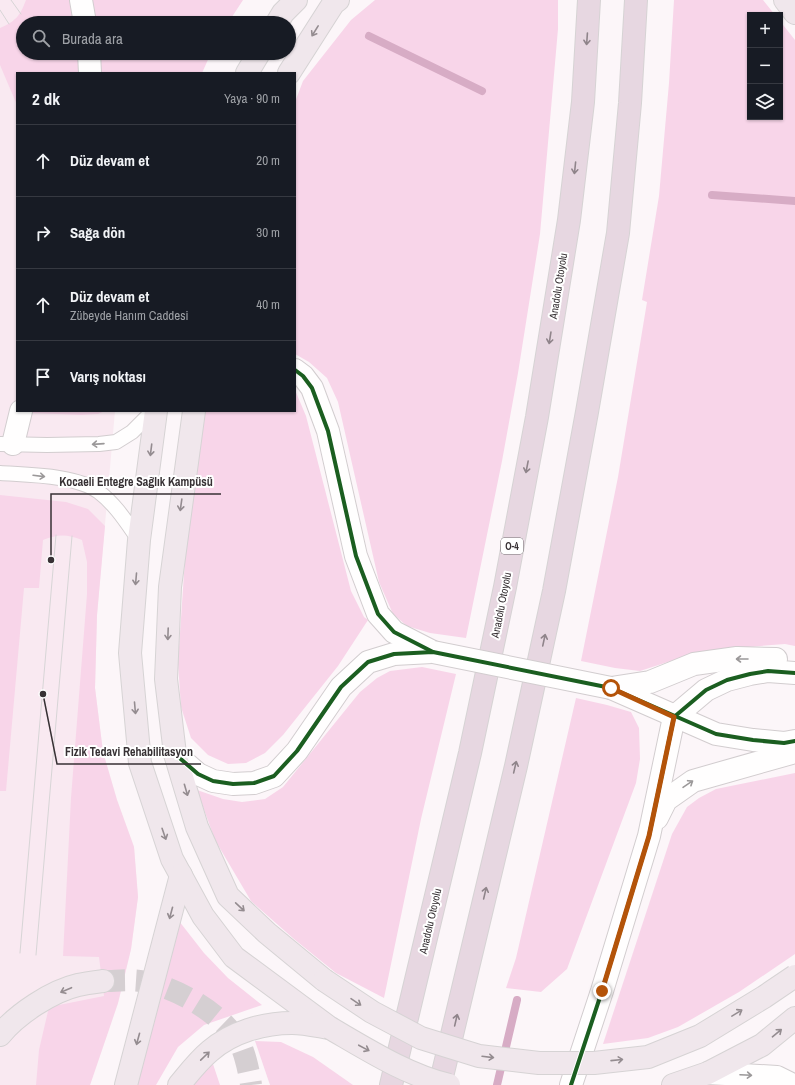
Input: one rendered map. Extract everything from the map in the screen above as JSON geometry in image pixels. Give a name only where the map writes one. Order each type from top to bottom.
[{"type":"highway","name":"Anadolu Otoyolu","points":[[391,1085],[470,753],[505,587],[537,417],[569,220],[583,102],[589,0]]},
{"type":"highway","points":[[440,1085],[516,766],[554,591],[581,443],[618,233],[630,103],[636,0]]},
{"type":"main road","points":[[281,16],[296,0]]},
{"type":"main road","points":[[290,72],[333,4],[338,0]]},
{"type":"main road","points":[[786,0],[795,13]]},
{"type":"main road","points":[[248,72],[255,60]]},
{"type":"main road","points":[[154,412],[139,540],[130,653],[140,763],[172,859],[204,916],[234,957],[330,1028],[388,1060],[433,1081],[450,1085]]},
{"type":"main road","points":[[194,412],[170,587],[166,679],[175,754],[197,828],[228,896],[267,933],[324,980],[372,1012],[421,1038],[479,1056],[539,1063],[594,1063],[648,1057],[700,1036],[764,997],[795,976]]},
{"type":"main road","points":[[126,1083],[181,875]]},
{"type":"main road","points":[[0,1035],[24,1012],[48,997],[77,985],[103,981]]},
{"type":"main road","points":[[673,1085],[708,1073],[762,1046],[795,1018]]},
{"type":"main road","points":[[179,1085],[210,1050],[243,1031],[263,1026],[293,1023],[330,1028]]},
{"type":"street","points":[[81,0],[84,16]]},
{"type":"street","points":[[89,60],[90,72]]},
{"type":"street","points":[[296,371],[303,376],[312,388],[328,431],[356,556],[378,614],[394,632],[433,652]]},
{"type":"street","points":[[7,444],[21,412]]},
{"type":"street","points":[[175,754],[198,774],[212,780],[233,784],[254,784],[274,776],[297,751],[341,687],[368,662],[394,654],[433,652],[611,688],[674,717],[716,734],[753,740],[784,743],[795,742]]},
{"type":"street","points":[[611,688],[650,682],[694,664],[737,658],[778,659],[795,662]]},
{"type":"street","points":[[570,1085],[602,991],[649,836],[674,717],[706,690],[727,680],[768,671],[795,673]]},
{"type":"street","points":[[649,836],[666,800],[692,781],[795,752]]},
{"type":"street","points":[[708,1073],[777,1077],[793,1085]]},
{"type":"lane","points":[[7,444],[47,445],[99,444],[116,442],[132,432],[153,412]]},
{"type":"lane","points":[[0,473],[36,475],[68,480],[86,485],[99,492],[116,509],[139,540]]},
{"type":"shaded area","points":[[0,0],[56,0],[33,16],[16,16],[16,60],[21,60],[17,72],[16,72],[16,412],[115,412],[97,615],[95,688],[103,752],[117,800],[134,847],[138,897],[131,949],[118,1003],[90,1085],[0,1085]]},
{"type":"shaded area","points":[[26,0],[243,0],[233,16],[18,16]]},
{"type":"shaded area","points":[[375,0],[558,0],[558,29],[540,234],[518,373],[502,461],[466,638],[430,633],[407,626],[393,614],[379,582],[338,402],[327,378],[309,362],[296,355],[296,99],[303,81],[351,20]]},
{"type":"shaded area","points":[[674,0],[763,0],[773,12],[747,12],[747,120],[783,120],[783,25],[795,40],[795,646],[785,644],[748,647],[680,658],[640,671],[615,668],[581,661],[618,477],[647,302],[642,300],[659,196],[669,83]]},
{"type":"shaded area","points":[[16,18],[16,60],[208,60],[202,72],[16,72],[16,103],[0,65],[0,28]]},
{"type":"shaded area","points":[[296,392],[306,416],[351,591],[364,617],[368,620],[338,666],[283,735],[265,753],[246,763],[228,764],[208,755],[191,738],[181,707],[178,663],[186,544],[202,412],[296,412]]},
{"type":"shaded area","points":[[103,412],[98,414],[81,415],[30,413]]},
{"type":"shaded area","points":[[0,495],[66,502],[88,509],[105,526],[97,615],[95,688],[103,752],[117,800],[134,847],[138,897],[131,949],[118,1003],[90,1085],[36,1085],[39,1050],[49,1007],[104,996],[99,957],[63,956],[71,798],[87,594],[87,562],[82,540],[62,536],[43,540],[39,588],[24,588],[6,791],[0,791]]},
{"type":"shaded area","points":[[422,667],[456,674],[421,819],[384,998],[336,973],[294,939],[251,901],[215,840],[197,790],[223,799],[242,802],[265,799],[283,787],[360,692],[377,678],[390,671]]},
{"type":"shaded area","points":[[576,698],[631,712],[639,728],[640,759],[636,783],[567,969],[541,992],[506,988],[516,958]]},
{"type":"shaded area","points":[[795,773],[795,954],[739,992],[678,1027],[648,1038],[603,1044],[672,834],[687,807],[699,798],[716,789]]},
{"type":"shaded area","points":[[179,921],[204,953],[228,978],[262,1005],[204,1025],[178,1047],[156,1085],[134,1085]]},
{"type":"shaded area","points":[[255,1041],[281,1042],[313,1057],[353,1085],[270,1085]]},
{"type":"shaded area","points":[[213,1064],[220,1085],[189,1085],[197,1075]]},
{"type":"waterway","points":[[369,36],[482,91]]},
{"type":"waterway","points":[[712,195],[795,201]]},
{"type":"waterway","points":[[497,1085],[517,1000]]},
{"type":"tunnel","points":[[103,981],[130,980],[159,985],[186,997],[213,1014],[234,1035],[241,1046],[251,1085]]},
{"type":"tram line","points":[[11,0],[21,14]]},
{"type":"tram line","points":[[0,10],[9,24]]},
{"type":"tram line","points":[[20,953],[56,535]]},
{"type":"tram line","points":[[36,955],[72,536]]},
{"type":"cycle path","points":[[296,371],[303,376],[312,388],[328,431],[356,556],[378,614],[394,632],[433,652]]},
{"type":"cycle path","points":[[175,754],[198,774],[213,781],[233,784],[254,783],[274,776],[297,751],[341,687],[368,662],[394,654],[433,652],[611,688],[716,734],[784,743],[795,741]]},
{"type":"cycle path","points":[[571,1085],[602,991],[649,836],[674,717],[706,690],[727,680],[768,671],[795,673]]},
{"type":"place","name":"Kocaeli Entegre Sağlık Kampüsü","points":[[51,560]]},
{"type":"place","name":"Fizik Tedavi Rehabilitasyon","points":[[43,694]]},
{"type":"route","points":[[602,991],[649,836],[674,717],[611,688]]}]
